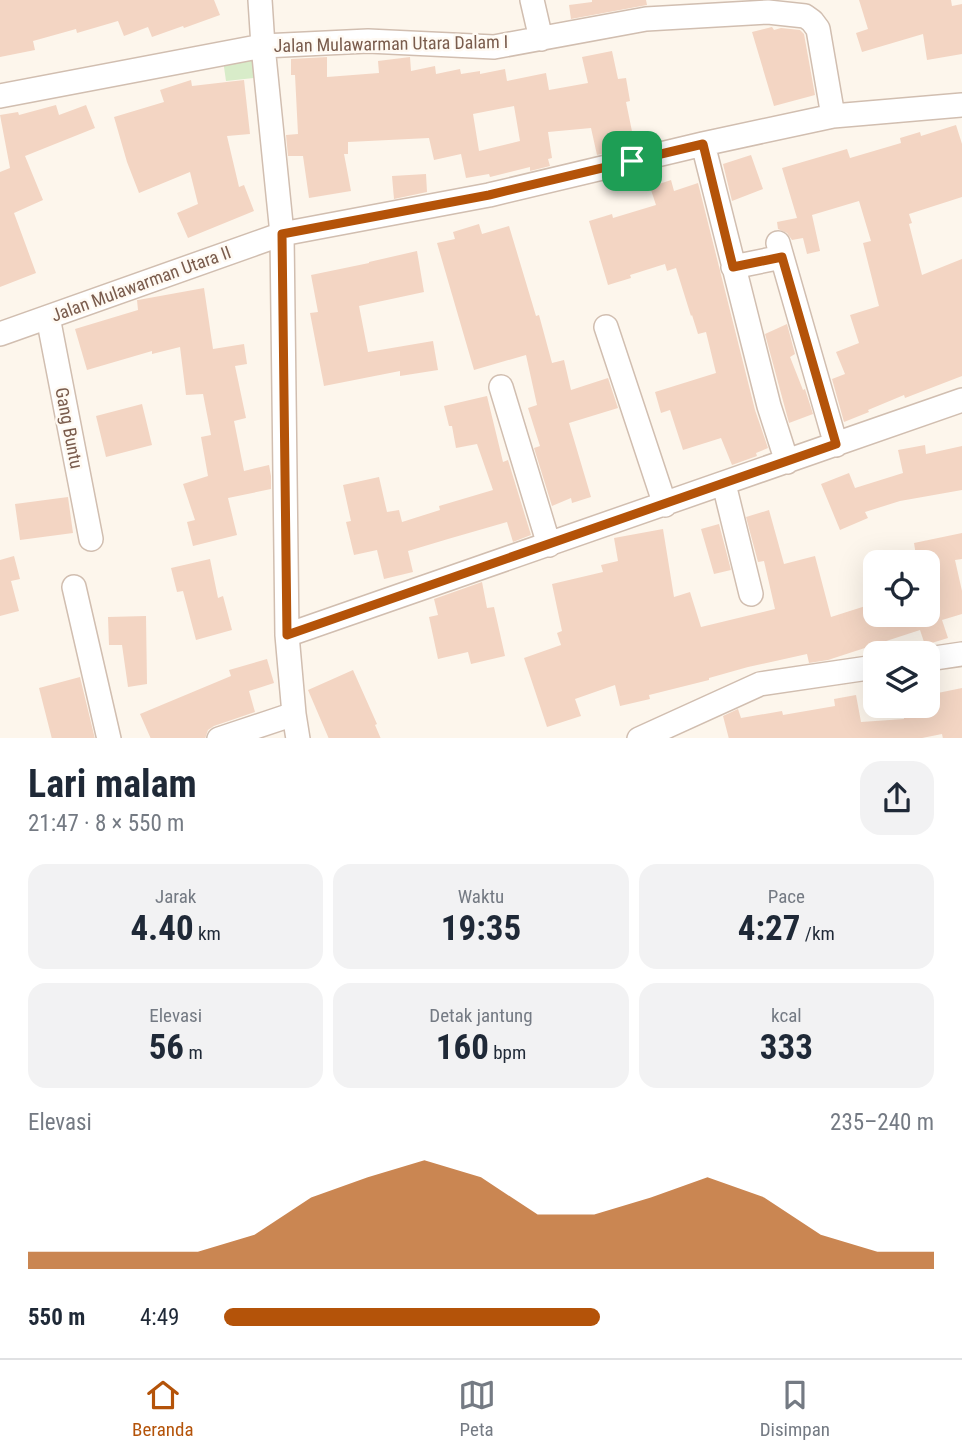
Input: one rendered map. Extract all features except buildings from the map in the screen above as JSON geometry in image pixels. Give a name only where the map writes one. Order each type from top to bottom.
[{"type":"street","points":[[260,0],[282,234],[287,635],[298,738]]},
{"type":"street","points":[[533,0],[541,38]]},
{"type":"street","name":"Jalan Mulawarman Utara Dalam I","points":[[0,96],[263,46],[368,41],[494,47],[646,19],[768,6],[805,16],[818,29],[833,116]]},
{"type":"street","name":"Jalan Mulawarman Utara II","points":[[0,334],[282,234],[489,195],[833,116],[962,105]]},
{"type":"street","points":[[703,144],[769,406],[787,462]]},
{"type":"street","points":[[733,267],[780,250],[836,444]]},
{"type":"street","name":"Gang Buntu","points":[[48,317],[91,539]]},
{"type":"street","points":[[606,327],[665,505]]},
{"type":"street","points":[[501,387],[549,545]]},
{"type":"street","points":[[287,635],[962,400]]},
{"type":"street","points":[[724,484],[751,594]]},
{"type":"street","points":[[74,587],[108,738]]},
{"type":"street","points":[[940,657],[962,653]]},
{"type":"street","points":[[639,738],[760,684],[863,669]]},
{"type":"street","points":[[219,738],[294,714]]},
{"type":"green space","points":[[268,55],[271,76],[226,81],[223,60]]},
{"type":"route","points":[[703,144],[733,267],[782,257],[836,444],[287,635],[282,234],[489,195],[632,161],[703,144]]}]
